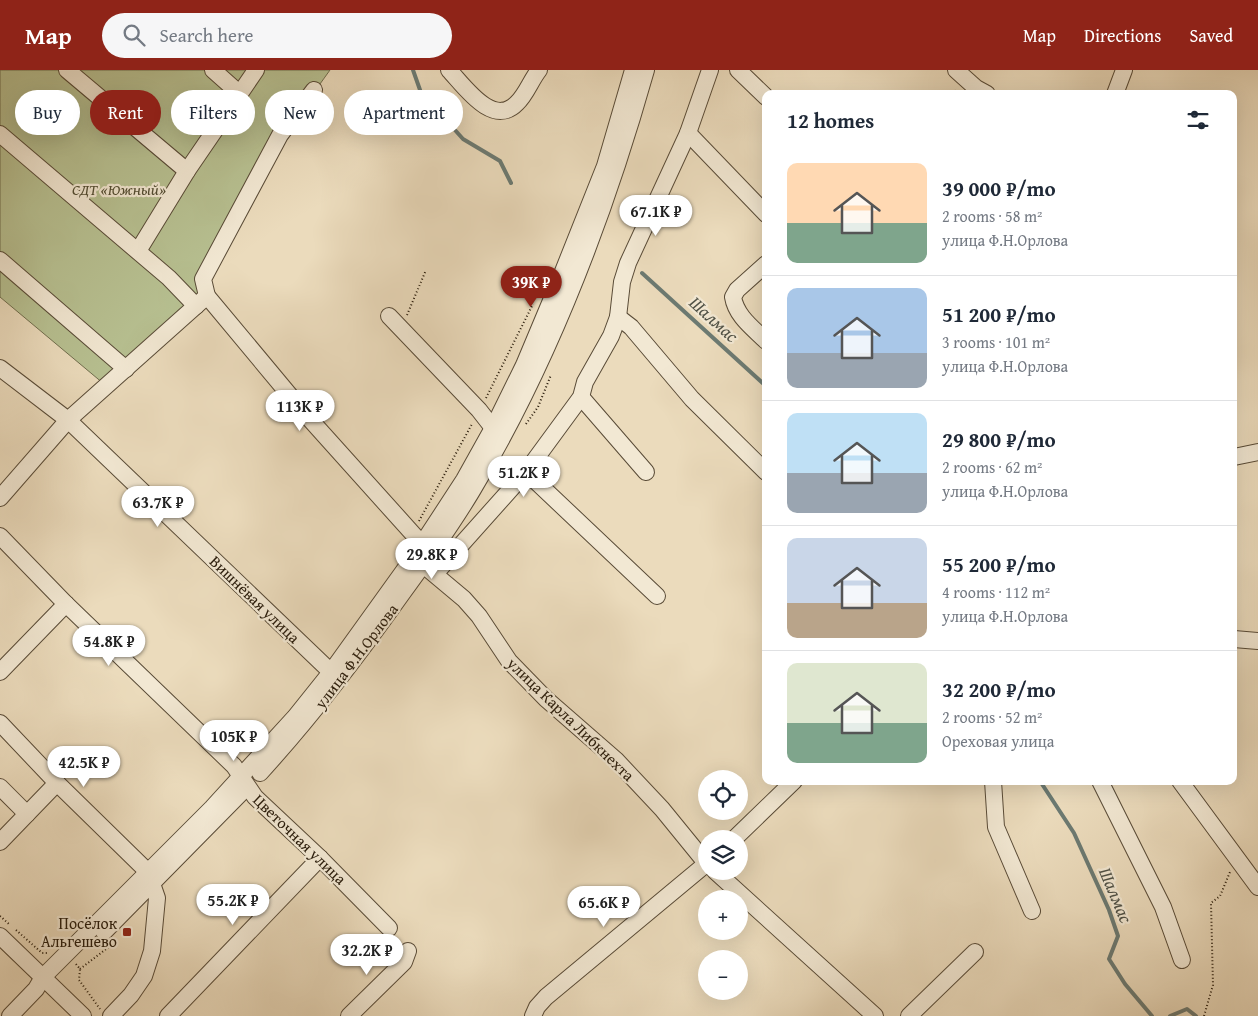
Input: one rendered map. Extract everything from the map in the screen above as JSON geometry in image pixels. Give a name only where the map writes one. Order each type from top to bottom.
[{"type":"street","points":[[67,70],[187,171]]},
{"type":"street","points":[[213,70],[236,90]]},
{"type":"street","points":[[243,90],[256,70]]},
{"type":"street","points":[[449,70],[482,104],[497,112],[508,110],[519,102],[529,81],[539,70]]},
{"type":"street","name":"улица Ф.Н.Орлова","points":[[10,1016],[245,782],[292,738],[340,679],[424,566],[422,542],[464,480],[494,428],[524,365],[605,166],[633,70]]},
{"type":"street","name":"улица Ф.Н.Орлова","points":[[422,542],[472,491],[502,437],[547,343],[603,208],[623,151],[646,70]]},
{"type":"street","points":[[424,566],[526,472],[581,397],[585,382],[611,336],[618,317],[622,282],[628,263],[688,133],[710,70]]},
{"type":"street","points":[[738,70],[762,93]]},
{"type":"street","points":[[956,70],[980,90]]},
{"type":"street","points":[[1116,90],[1124,70]]},
{"type":"street","points":[[688,133],[762,210]]},
{"type":"street","points":[[0,134],[169,278],[201,301],[422,542]]},
{"type":"street","points":[[138,251],[187,171],[212,135]]},
{"type":"street","points":[[0,498],[68,420],[201,301],[204,279],[280,135]]},
{"type":"street","points":[[0,260],[126,369]]},
{"type":"street","points":[[762,268],[737,290],[732,298],[734,307],[762,337]]},
{"type":"street","points":[[389,316],[494,428]]},
{"type":"street","points":[[618,317],[631,327],[692,399],[762,468]]},
{"type":"street","name":"Вишнёвая улица","points":[[0,368],[68,420],[331,672]]},
{"type":"street","points":[[581,397],[646,472]]},
{"type":"street","points":[[1237,456],[1258,452]]},
{"type":"street","points":[[526,472],[657,596]]},
{"type":"street","name":"Цветочная улица","points":[[0,536],[66,604],[234,766],[255,797],[390,928]]},
{"type":"street","name":"улица Ф.Н.Орлова","points":[[245,782],[331,672],[424,566]]},
{"type":"street","name":"улица Карла Либкнехта","points":[[424,566],[479,616],[510,661],[546,699],[616,760],[662,809],[698,853]]},
{"type":"street","points":[[0,672],[66,604]]},
{"type":"street","points":[[1237,639],[1258,642]]},
{"type":"street","points":[[0,724],[150,878],[156,898],[152,951],[144,976],[131,995],[106,1013]]},
{"type":"street","points":[[0,842],[57,783]]},
{"type":"street","points":[[743,830],[790,785]]},
{"type":"street","points":[[994,785],[996,827],[1032,911]]},
{"type":"street","points":[[1102,785],[1163,907],[1182,960]]},
{"type":"street","points":[[1183,785],[1258,887]]},
{"type":"street","points":[[0,787],[27,814]]},
{"type":"street","points":[[168,1016],[320,858]]},
{"type":"street","points":[[533,1016],[537,1007],[546,997],[698,870]]},
{"type":"street","points":[[725,880],[875,1016]]},
{"type":"street","points":[[0,936],[43,983],[83,1016]]},
{"type":"street","points":[[349,1016],[404,962],[408,951]]},
{"type":"street","points":[[909,1016],[975,952]]},
{"type":"path","points":[[401,328],[426,270]]},
{"type":"path","points":[[422,542],[447,472],[535,301]]},
{"type":"path","points":[[1204,1016],[1213,985],[1210,903],[1220,896],[1236,856]]},
{"type":"path","points":[[0,916],[42,953],[52,952]]},
{"type":"path","points":[[80,968],[79,980],[106,1013]]},
{"type":"green space","name":"СДТ «Южный»","points":[[0,70],[330,70],[316,90],[265,90],[265,135],[283,135],[209,272],[204,296],[104,384],[0,297]]},
{"type":"waterway","name":"Шалмас","points":[[413,70],[432,124],[446,120],[463,139],[500,161],[511,183]]},
{"type":"waterway","name":"Шалмас","points":[[642,273],[762,382]]},
{"type":"waterway","name":"Шалмас","points":[[1043,785],[1074,833],[1109,910],[1118,936],[1109,959],[1125,984],[1152,1016]]},
{"type":"waterway","name":"Шалмас","points":[[1170,1016],[1187,1009],[1196,1016]]},
{"type":"place","name":"Посёлок Альгешево","points":[[127,932]]}]
